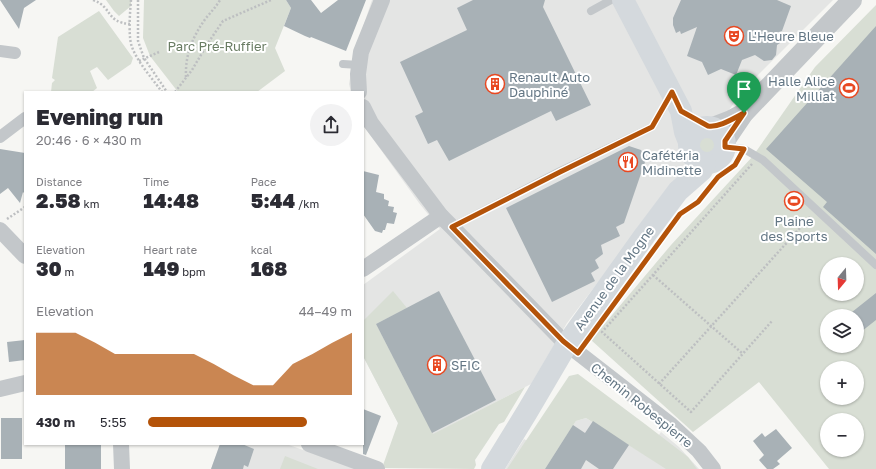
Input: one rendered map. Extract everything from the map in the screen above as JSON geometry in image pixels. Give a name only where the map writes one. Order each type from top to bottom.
[{"type":"main road","points":[[623,0],[677,102],[691,154],[710,172]]},
{"type":"main road","points":[[677,102],[723,138]]},
{"type":"main road","points":[[689,145],[693,132],[702,127],[723,138]]},
{"type":"main road","name":"Avenue de la Mogne","points":[[492,469],[567,344],[640,241],[682,201],[702,170],[710,172],[716,161],[721,157],[723,138]]},
{"type":"main road","name":"Avenue de la Mogne","points":[[682,201],[689,145]]},
{"type":"street","points":[[359,91],[358,74],[361,52],[382,0]]},
{"type":"street","points":[[723,138],[732,120],[744,113],[852,0]]},
{"type":"street","points":[[0,50],[15,53]]},
{"type":"street","name":"Chemin Robespierre","points":[[364,109],[371,124],[446,221],[567,344],[671,425],[698,451],[713,469]]},
{"type":"street","points":[[0,137],[24,119]]},
{"type":"street","points":[[364,268],[446,221]]},
{"type":"street","points":[[3,225],[24,255]]},
{"type":"street","points":[[0,389],[24,383]]},
{"type":"street","points":[[121,445],[122,469]]},
{"type":"street","points":[[312,445],[377,469]]},
{"type":"lane","points":[[591,11],[611,0]]},
{"type":"lane","points":[[343,64],[359,66]]},
{"type":"lane","points":[[446,221],[560,172],[652,127],[677,102]]},
{"type":"lane","points":[[723,138],[763,160],[876,265]]},
{"type":"path","points":[[93,0],[101,2],[113,19],[122,23],[130,24]]},
{"type":"path","points":[[131,0],[130,24],[132,47],[139,61],[161,91]]},
{"type":"path","points":[[138,0],[138,41],[144,58],[167,91]]},
{"type":"path","points":[[186,77],[188,50],[197,31],[220,0]]},
{"type":"path","points":[[176,91],[223,21],[271,0]]},
{"type":"path","points":[[139,61],[159,52]]},
{"type":"path","points":[[710,172],[718,177],[735,165],[723,138]]},
{"type":"path","points":[[758,158],[602,332],[691,412],[772,321]]},
{"type":"path","points":[[682,201],[698,202],[710,186]]},
{"type":"path","points":[[3,225],[24,208]]},
{"type":"path","points":[[660,384],[817,209]]},
{"type":"path","points":[[653,275],[743,354]]},
{"type":"shaded area","points":[[372,0],[833,0],[747,86],[567,323],[531,384],[405,449],[398,423],[364,358],[364,284],[440,229],[419,203],[364,126],[364,91],[351,91],[349,84],[355,51]]},
{"type":"shaded area","points":[[586,418],[645,455],[661,432],[679,447],[699,469],[505,469],[524,439],[553,456],[576,421]]},
{"type":"shaded area","points":[[220,445],[289,445],[358,469],[211,469]]},
{"type":"green space","points":[[106,0],[131,0],[131,6],[119,16]]},
{"type":"green space","name":"Parc Pré-Ruffier","points":[[144,0],[286,0],[291,8],[275,48],[285,71],[258,91],[177,91],[150,56],[143,38]]},
{"type":"green space","name":"Plaine des Sports","points":[[876,5],[876,469],[829,469],[759,382],[693,432],[591,340],[671,245],[753,156],[815,67]]},
{"type":"green space","points":[[99,11],[133,58],[131,64],[108,80],[97,67],[90,71],[97,88],[93,91],[51,91],[52,83],[55,80],[52,78],[58,37]]},
{"type":"green space","points":[[707,135],[714,138],[717,145],[714,152],[707,155],[700,152],[697,145],[700,138]]},
{"type":"green space","points":[[393,291],[407,308],[376,324],[433,434],[525,387],[504,422],[499,424],[475,460],[476,465],[474,469],[382,468],[398,423],[364,358],[364,320]]},
{"type":"green space","points":[[578,374],[688,457],[697,469],[666,469],[586,418],[576,421],[545,469],[507,469],[569,376]]},
{"type":"green space","points":[[285,456],[318,469],[280,469]]},
{"type":"building","points":[[0,0],[36,0],[24,8],[19,29]]},
{"type":"building","points":[[286,0],[311,0],[321,13],[338,0],[366,0],[346,51],[305,36],[284,26],[291,8]]},
{"type":"building","name":"Renault Auto Dauphiné","points":[[473,0],[545,0],[543,7],[591,105],[556,121],[551,111],[449,161],[437,140],[428,144],[415,116],[423,112],[400,62],[467,30],[457,8]]},
{"type":"building","name":"L'Heure Bleue","points":[[681,0],[777,0],[791,6],[782,31],[776,33],[780,43],[777,45],[776,55],[772,60],[764,61],[755,55],[742,60],[736,75],[721,69],[708,75],[702,62],[687,56],[697,27],[681,34],[680,31],[676,33],[673,25],[673,18]]},
{"type":"building","name":"Halle Alice Milliat","points":[[876,26],[876,254],[823,207],[827,202],[766,149]]},
{"type":"building","points":[[629,146],[641,150],[646,159],[624,223],[616,227],[620,236],[601,245],[603,254],[595,260],[599,268],[591,273],[595,281],[552,302],[506,208]]},
{"type":"building","points":[[0,149],[24,153],[24,193],[23,192],[20,203],[8,188],[0,194]]},
{"type":"building","points":[[364,171],[379,175],[376,192],[384,194],[384,199],[389,201],[388,206],[394,207],[393,212],[397,213],[394,224],[387,223],[385,230],[383,230],[382,233],[375,231],[364,215]]},
{"type":"building","name":"SFIC","points":[[439,291],[496,400],[432,433],[376,324]]},
{"type":"building","points":[[876,293],[876,320],[864,329],[864,309],[856,309]]},
{"type":"building","points":[[24,340],[24,360],[9,362],[7,342]]},
{"type":"building","points":[[364,409],[381,416],[366,455],[363,454]]},
{"type":"building","points":[[1,418],[22,418],[22,459],[1,459]]},
{"type":"building","points":[[593,421],[629,445],[613,469],[599,469],[586,460],[581,469],[545,469],[573,425],[585,433]]},
{"type":"building","points":[[776,429],[792,448],[777,461],[780,464],[773,469],[767,469],[759,460],[764,455],[753,441],[762,433],[765,437]]},
{"type":"building","points":[[65,445],[101,445],[101,469],[65,469]]},
{"type":"building","points":[[220,445],[244,445],[254,449],[248,467],[244,465],[243,469],[211,469]]},
{"type":"place","name":"L'Heure Bleue","points":[[734,36]]},
{"type":"place","name":"Renault Auto Dauphiné","points":[[495,84]]},
{"type":"place","name":"Halle Alice Milliat","points":[[849,88]]},
{"type":"place","name":"Cafétéria Midinette","points":[[628,162]]},
{"type":"place","name":"Plaine des Sports","points":[[794,201]]},
{"type":"place","name":"SFIC","points":[[437,365]]},
{"type":"route","points":[[672,92],[681,111],[698,122],[708,126],[712,127],[732,120],[744,113],[725,141],[725,147],[744,149],[735,165],[718,177],[698,202],[680,214],[578,353],[563,341],[452,227],[652,127],[672,92]]}]
